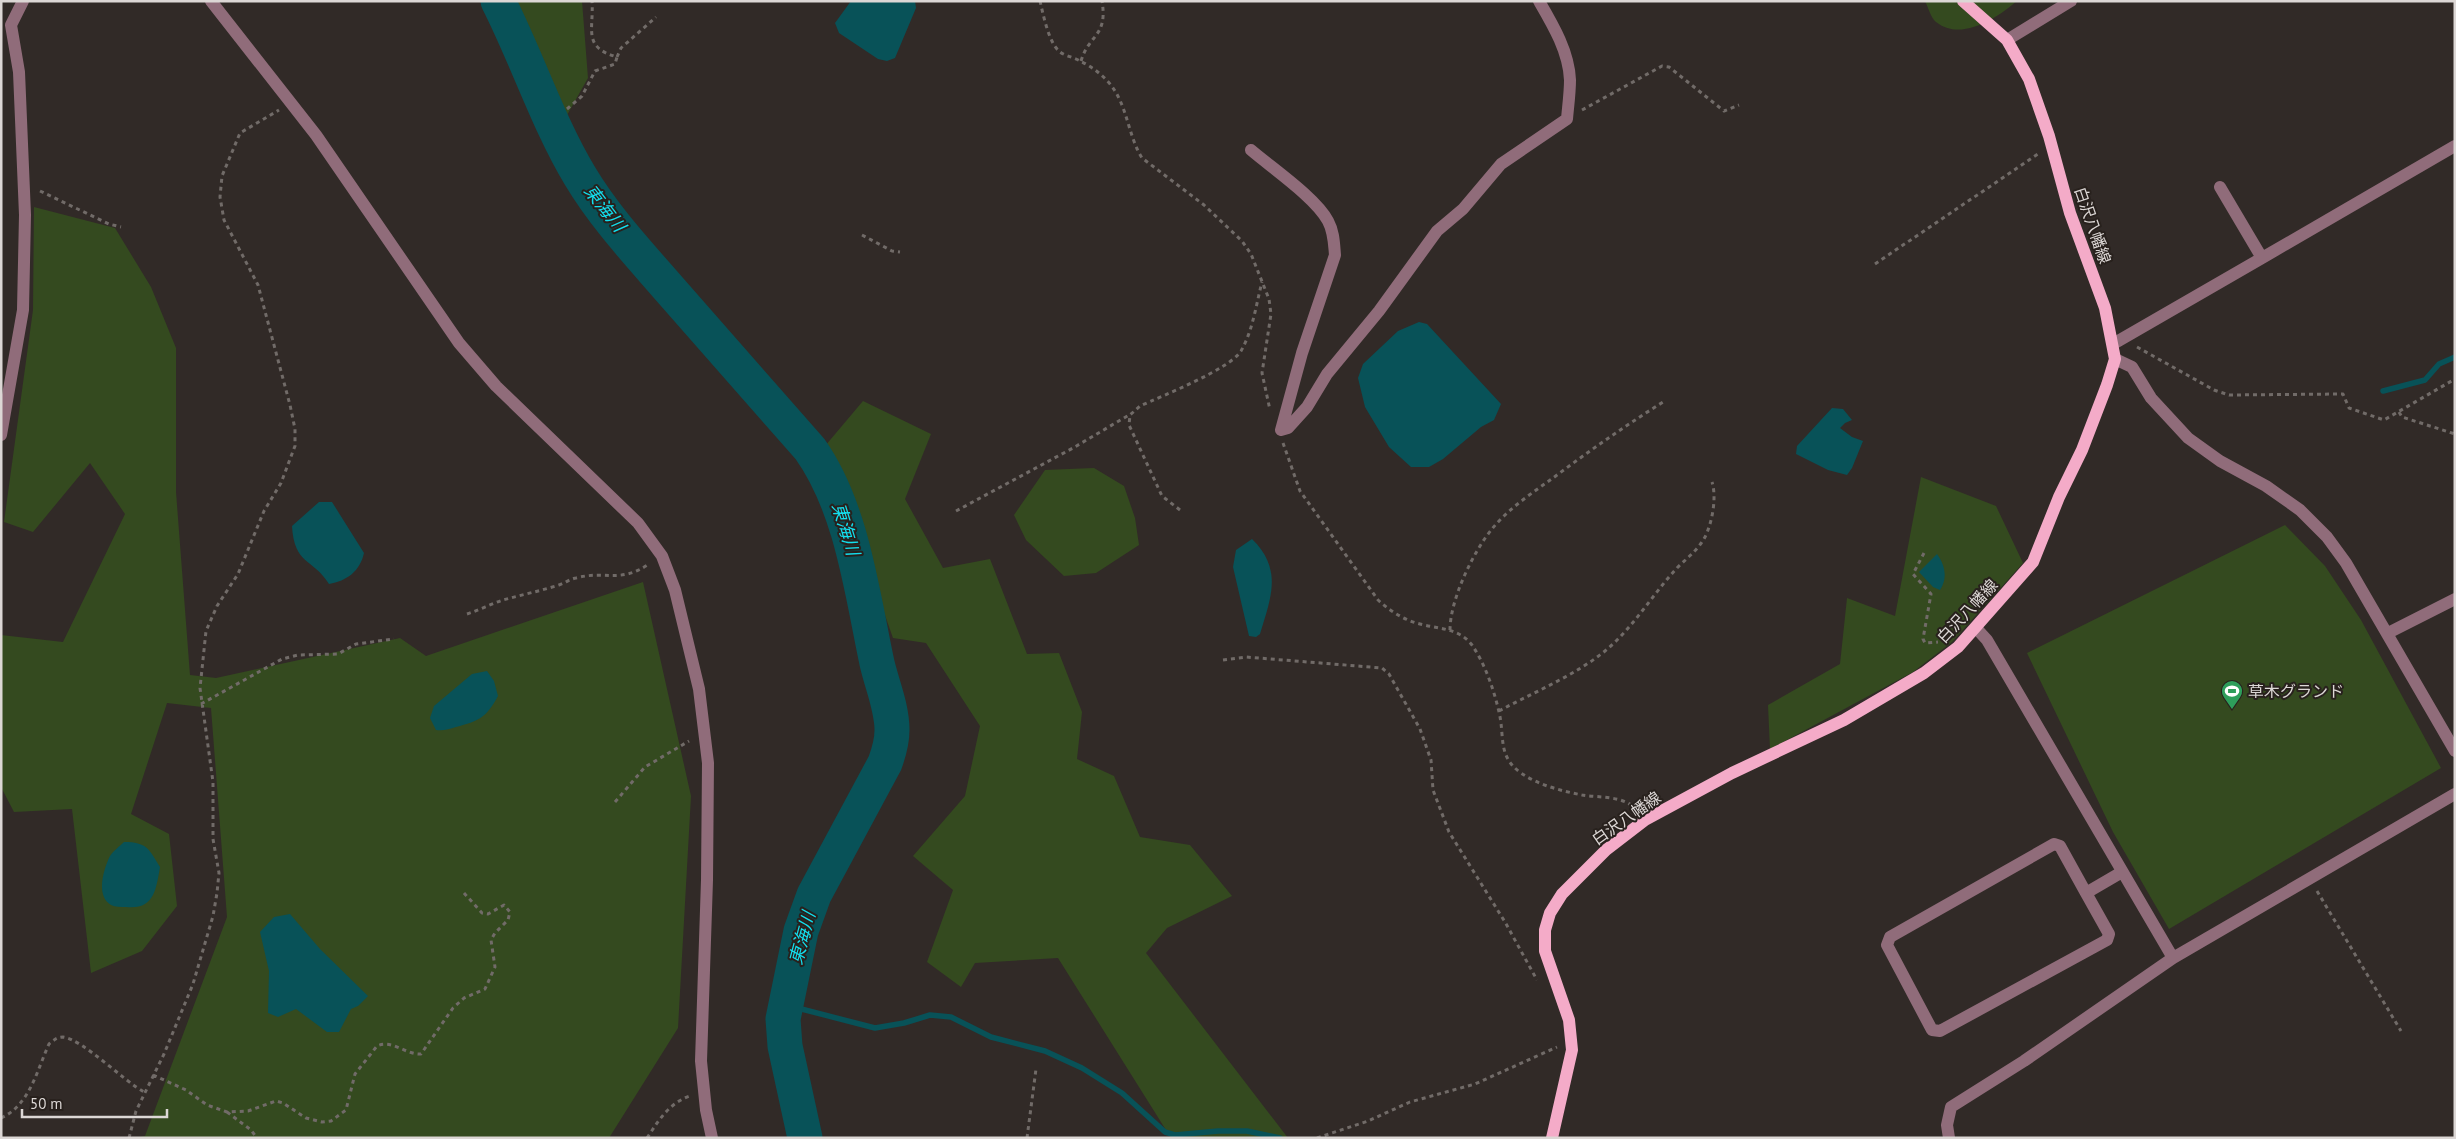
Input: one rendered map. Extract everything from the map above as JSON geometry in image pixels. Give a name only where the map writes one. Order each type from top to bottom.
[{"type":"main road","name":"白沢八幡線","points":[[1552,1138],[1572,1050],[1569,1020],[1545,951],[1544,930],[1550,913],[1562,894],[1606,850],[1645,820],[1732,773],[1844,720],[1924,673],[1960,645],[2033,562],[2059,497],[2082,450],[2107,385],[2119,341],[2104,308],[2070,213],[2052,147],[2029,79],[2006,40],[1963,1]]},
{"type":"street","points":[[1,435],[23,310],[24,186],[19,72],[11,25],[23,1]]},
{"type":"street","points":[[211,1],[316,135],[459,343],[496,386],[638,524],[662,556],[675,590],[700,689],[708,763],[707,870],[701,1061],[704,1094],[712,1138]]},
{"type":"street","points":[[1281,430],[1288,428],[1307,406],[1327,374],[1379,312],[1436,231],[1463,209],[1501,164],[1567,119],[1570,81],[1568,66],[1555,27],[1539,1]]},
{"type":"street","points":[[2006,40],[2071,1]]},
{"type":"street","points":[[2119,341],[2455,146]]},
{"type":"street","points":[[1251,150],[1319,208],[1329,222],[1334,238],[1335,256],[1302,353],[1281,430]]},
{"type":"street","points":[[2220,187],[2262,258]]},
{"type":"street","points":[[2114,359],[2132,367],[2151,398],[2188,438],[2220,461],[2266,486],[2300,510],[2327,537],[2346,563],[2388,633],[2455,751]]},
{"type":"street","points":[[2388,633],[2455,598]]},
{"type":"street","points":[[1976,628],[1987,640],[2173,958]]},
{"type":"street","points":[[1949,1138],[1946,1124],[1951,1107],[2024,1061],[2173,958],[2455,794]]},
{"type":"street","points":[[2054,844],[2060,846],[2086,893],[2109,934],[2106,940],[1940,1031],[1932,1030],[1887,945],[1890,938],[2054,844]]},
{"type":"street","points":[[2086,893],[2122,872]]},
{"type":"path","points":[[592,1],[591,33],[595,45],[602,52],[617,57]]},
{"type":"path","points":[[1040,1],[1050,35],[1058,51],[1081,61],[1101,74],[1114,89],[1130,124],[1137,149],[1142,158],[1204,205],[1242,241],[1252,254],[1263,281],[1271,314],[1262,374],[1269,410],[1281,430],[1284,447],[1300,491],[1378,600],[1389,610],[1406,619],[1450,630],[1461,635],[1472,646],[1485,670],[1499,711],[1503,751],[1520,772],[1539,783],[1578,794],[1620,800],[1634,806],[1645,820]]},
{"type":"path","points":[[1081,61],[1104,22],[1102,1]]},
{"type":"path","points":[[567,109],[582,96],[595,71],[615,64],[621,48],[656,17]]},
{"type":"path","points":[[1567,119],[1662,66],[1669,67],[1724,111],[1739,105]]},
{"type":"path","points":[[129,1138],[136,1111],[193,984],[213,916],[217,893],[219,873],[213,839],[213,782],[201,704],[202,659],[206,631],[217,606],[238,574],[264,511],[281,483],[295,446],[295,429],[290,405],[258,284],[224,220],[220,197],[222,176],[240,133],[292,103]]},
{"type":"path","points":[[1875,264],[2052,147]]},
{"type":"path","points":[[24,186],[30,186],[109,224],[121,227]]},
{"type":"path","points":[[862,235],[892,251],[900,252]]},
{"type":"path","points":[[956,510],[1073,448],[1140,406],[1228,364],[1240,352],[1257,308],[1263,281]]},
{"type":"path","points":[[2119,341],[2150,355],[2214,390],[2229,395],[2343,394],[2349,408],[2384,420],[2455,379]]},
{"type":"path","points":[[1450,630],[1451,612],[1467,570],[1491,530],[1535,491],[1609,436],[1663,402]]},
{"type":"path","points":[[2399,412],[2402,417],[2455,434]]},
{"type":"path","points":[[1130,414],[1129,425],[1162,496],[1180,510]]},
{"type":"path","points":[[1499,711],[1587,664],[1606,651],[1633,622],[1676,568],[1699,547],[1706,535],[1713,508],[1715,489],[1712,482]]},
{"type":"path","points":[[1924,552],[1913,574],[1931,594],[1923,639],[1926,643],[1955,642],[1960,645]]},
{"type":"path","points":[[467,614],[501,601],[559,585],[576,578],[601,574],[618,577],[640,571],[662,556]]},
{"type":"path","points":[[201,704],[282,659],[298,655],[338,654],[356,644],[394,639]]},
{"type":"path","points":[[1223,660],[1246,657],[1324,663],[1382,668],[1389,674],[1420,729],[1431,760],[1433,790],[1449,832],[1505,922],[1539,984]]},
{"type":"path","points":[[615,802],[645,767],[699,735],[705,734]]},
{"type":"path","points":[[2309,879],[2401,1031]]},
{"type":"path","points":[[227,1112],[248,1111],[276,1102],[283,1103],[306,1118],[322,1122],[331,1121],[346,1110],[355,1074],[377,1046],[388,1044],[414,1054],[421,1054],[426,1050],[431,1038],[464,998],[485,990],[495,967],[491,940],[508,920],[510,912],[508,907],[504,905],[488,914],[482,913],[464,893]]},
{"type":"path","points":[[1,1118],[11,1114],[23,1102],[50,1044],[57,1037],[65,1037],[80,1046],[144,1092]]},
{"type":"path","points":[[1317,1138],[1368,1121],[1410,1102],[1475,1084],[1557,1047],[1572,1050]]},
{"type":"path","points":[[1027,1138],[1036,1069]]},
{"type":"path","points":[[153,1075],[186,1090],[208,1105],[227,1112],[251,1130],[257,1138]]},
{"type":"path","points":[[647,1138],[665,1111],[677,1101],[688,1096],[704,1094]]},
{"type":"green space","points":[[508,1],[582,1],[588,78],[562,124],[529,42]]},
{"type":"green space","points":[[1925,1],[2017,1],[1989,20],[1967,29],[1956,30],[1946,28],[1936,22]]},
{"type":"green space","points":[[34,207],[115,228],[151,287],[176,348],[176,492],[190,675],[216,678],[400,638],[426,656],[643,582],[691,796],[678,1028],[609,1138],[135,1138],[145,1136],[227,917],[211,708],[167,703],[131,814],[169,834],[177,906],[142,951],[91,973],[72,809],[14,812],[1,787],[1,635],[63,642],[125,514],[90,463],[33,532],[4,522],[33,310]]},
{"type":"green space","points":[[863,401],[931,434],[905,499],[943,568],[990,559],[1027,654],[1059,653],[1082,712],[1077,759],[1114,776],[1140,837],[1190,845],[1232,896],[1167,928],[1146,953],[1288,1138],[1171,1138],[1058,958],[975,963],[961,987],[927,962],[953,890],[913,856],[965,796],[980,726],[926,643],[893,638],[825,446]]},
{"type":"green space","points":[[1094,468],[1124,486],[1135,518],[1139,545],[1096,573],[1064,576],[1026,540],[1014,515],[1045,470]]},
{"type":"green space","points":[[1921,477],[1996,506],[2023,563],[1952,642],[1913,672],[1770,749],[1768,705],[1840,664],[1847,598],[1895,616]]},
{"type":"green space","name":"草木グランド","points":[[2285,525],[2325,566],[2361,620],[2441,768],[2169,929],[2113,832],[2027,653]]},
{"type":"water","points":[[851,1],[915,1],[916,8],[895,58],[887,61],[878,59],[839,33],[835,23]]},
{"type":"water","points":[[1419,322],[1427,324],[1501,404],[1494,420],[1481,427],[1443,459],[1429,467],[1411,467],[1389,447],[1365,407],[1358,378],[1363,364],[1398,331]]},
{"type":"water","points":[[1832,408],[1843,409],[1852,420],[1840,428],[1852,437],[1863,441],[1852,468],[1847,475],[1828,470],[1796,454],[1797,446]]},
{"type":"water","points":[[319,502],[332,502],[364,553],[356,570],[347,578],[336,583],[329,584],[317,569],[300,555],[294,539],[292,526]]},
{"type":"water","points":[[1252,539],[1262,550],[1268,561],[1272,584],[1268,608],[1260,634],[1256,637],[1249,636],[1233,567],[1236,550]]},
{"type":"water","points":[[1937,554],[1945,572],[1940,590],[1933,587],[1919,572]]},
{"type":"water","points":[[487,671],[494,681],[498,696],[486,714],[471,723],[446,730],[436,730],[430,718],[434,706],[472,674]]},
{"type":"water","points":[[124,842],[143,845],[160,867],[152,897],[143,905],[135,907],[111,905],[103,895],[102,882],[105,867],[110,856]]},
{"type":"water","points":[[290,914],[320,949],[368,996],[358,1006],[351,1009],[339,1032],[327,1032],[296,1009],[278,1017],[268,1013],[269,971],[260,932],[274,917]]},
{"type":"waterway","name":"東海川","points":[[498,1],[568,156],[590,192],[635,250],[810,449],[836,497],[854,552],[877,663],[892,721],[892,734],[885,763],[814,895],[801,931],[783,1019],[785,1046],[805,1138]]},
{"type":"waterway","points":[[2383,391],[2425,380],[2439,364],[2455,357]]},
{"type":"waterway","points":[[786,1005],[875,1028],[904,1023],[930,1015],[951,1017],[991,1037],[1045,1051],[1082,1068],[1122,1093],[1165,1132],[1175,1135],[1218,1131],[1247,1131],[1280,1138]]},
{"type":"place","name":"草木グランド","points":[[2232,710]]}]
